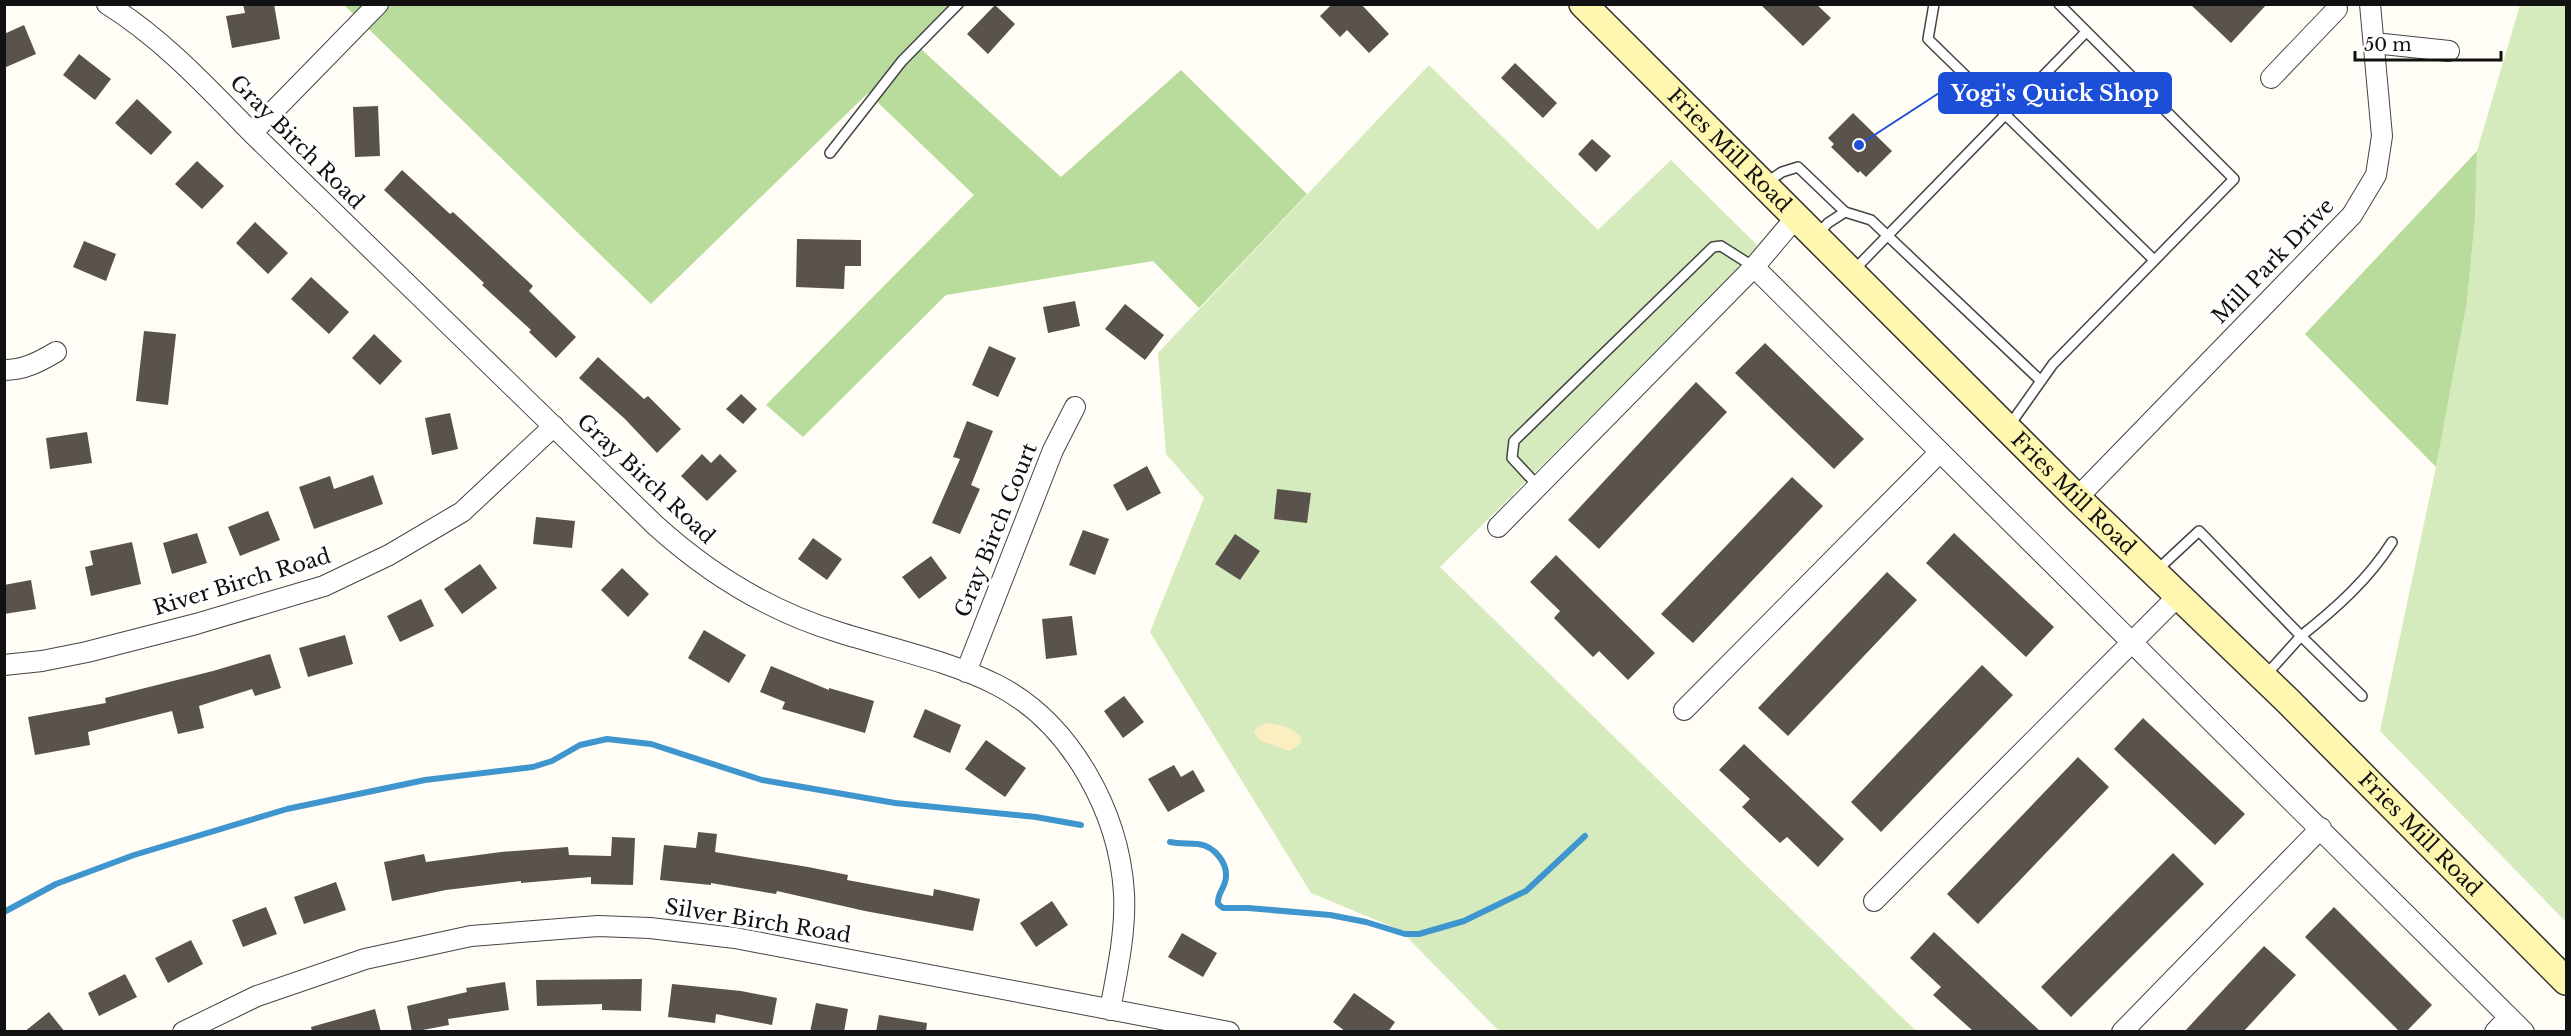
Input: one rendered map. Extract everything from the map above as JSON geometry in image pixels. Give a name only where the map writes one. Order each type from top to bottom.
[{"type":"main road","name":"Fries Mill Road","points":[[1583,4],[2077,498],[2263,678],[2566,981]]},
{"type":"street","name":"Gray Birch Road","points":[[107,4],[188,68],[252,134],[673,542],[728,582],[812,624],[966,672],[1004,689],[1037,713],[1052,728],[1082,768],[1110,822],[1124,893],[1121,947],[1110,1010]]},
{"type":"street","points":[[252,134],[378,4]]},
{"type":"street","points":[[2271,78],[2335,7],[2370,8]]},
{"type":"street","name":"Mill Park Drive","points":[[2077,498],[2352,215],[2376,175],[2382,136],[2370,8]]},
{"type":"street","points":[[2374,44],[2449,51]]},
{"type":"street","points":[[1498,527],[1755,267],[1797,216]]},
{"type":"street","points":[[1755,267],[1939,453],[2321,828],[2524,1032]]},
{"type":"street","points":[[4,370],[23,368],[38,363],[56,352]]},
{"type":"street","name":"Gray Birch Court","points":[[966,672],[1053,450],[1075,407]]},
{"type":"street","name":"River Birch Road","points":[[4,665],[87,652],[196,624],[324,586],[388,555],[462,513],[554,426]]},
{"type":"street","points":[[1684,710],[1939,453]]},
{"type":"street","points":[[1874,900],[2178,596]]},
{"type":"street","points":[[2122,1032],[2321,828]]},
{"type":"street","name":"Silver Birch Road","points":[[183,1032],[257,996],[365,959],[471,936],[598,926],[650,928],[735,938],[1229,1032]]},
{"type":"street","points":[[2495,1032],[2509,1017]]},
{"type":"lane","points":[[830,153],[902,60],[958,4]]},
{"type":"lane","points":[[1934,4],[1928,39],[2154,260]]},
{"type":"lane","points":[[2007,428],[2053,364],[2234,179],[2059,4]]},
{"type":"lane","points":[[1852,272],[2086,32]]},
{"type":"lane","points":[[1765,184],[1782,172],[1798,167],[1845,212],[1871,220],[2041,381]]},
{"type":"lane","points":[[1816,236],[1828,223],[1845,212]]},
{"type":"lane","points":[[1538,486],[1512,458],[1514,441],[1713,247],[1720,246],[1755,267]]},
{"type":"lane","points":[[2154,573],[2199,531],[2362,696]]},
{"type":"lane","points":[[2263,678],[2301,636],[2323,619],[2377,567],[2392,542]]},
{"type":"green space","points":[[344,5],[966,5],[921,49],[1061,177],[1181,70],[1307,194],[1199,308],[1153,261],[946,295],[803,437],[766,405],[974,195],[868,93],[651,304]]},
{"type":"green space","points":[[2520,5],[2566,5],[2566,922],[2380,731],[2436,467],[2467,302],[2475,219],[2477,151]]},
{"type":"green space","points":[[1429,65],[1598,230],[1671,160],[1760,248],[1440,567],[1916,1031],[1499,1031],[1400,930],[1311,893],[1150,632],[1204,498],[1166,454],[1158,353]]},
{"type":"green space","points":[[2477,151],[2475,219],[2467,302],[2436,467],[2305,334]]},
{"type":"sand","points":[[1266,723],[1281,725],[1293,730],[1301,737],[1301,743],[1290,751],[1261,741],[1254,732],[1256,728]]},
{"type":"building","points":[[243,4],[274,4],[280,39],[232,48],[226,16],[245,13]]},
{"type":"building","points":[[1332,4],[1361,4],[1389,34],[1369,53],[1347,30],[1340,37],[1320,16]]},
{"type":"building","points":[[1760,4],[1816,4],[1831,18],[1803,46]]},
{"type":"building","points":[[2190,4],[2267,4],[2231,43]]},
{"type":"building","points":[[995,5],[1015,24],[988,54],[967,34]]},
{"type":"building","points":[[24,25],[36,54],[4,68],[4,34]]},
{"type":"building","points":[[79,54],[111,79],[95,100],[63,75]]},
{"type":"building","points":[[1515,63],[1557,103],[1543,118],[1501,78]]},
{"type":"building","points":[[137,99],[172,132],[151,155],[115,123]]},
{"type":"building","points":[[378,106],[380,156],[355,157],[353,107]]},
{"type":"building","points":[[1853,113],[1892,151],[1866,177],[1860,171],[1858,173],[1831,147],[1834,144],[1828,138]]},
{"type":"building","points":[[1592,139],[1611,156],[1596,172],[1578,154]]},
{"type":"building","points":[[197,161],[224,186],[202,209],[175,184]]},
{"type":"building","points":[[402,170],[450,214],[453,212],[533,286],[529,291],[576,337],[556,358],[529,332],[531,330],[482,285],[484,283],[384,190]]},
{"type":"building","points":[[255,222],[288,253],[268,274],[236,243]]},
{"type":"building","points":[[797,239],[861,240],[861,266],[845,266],[844,289],[796,287]]},
{"type":"building","points":[[84,241],[116,254],[106,281],[73,267]]},
{"type":"building","points":[[311,277],[349,312],[329,334],[291,299]]},
{"type":"building","points":[[1075,301],[1080,326],[1048,333],[1043,307]]},
{"type":"building","points":[[1125,304],[1164,335],[1145,360],[1105,329]]},
{"type":"building","points":[[144,331],[176,334],[168,405],[136,401]]},
{"type":"building","points":[[374,334],[402,361],[380,385],[352,358]]},
{"type":"building","points":[[1765,343],[1864,439],[1834,469],[1735,373]]},
{"type":"building","points":[[989,346],[1016,358],[998,397],[972,385]]},
{"type":"building","points":[[598,357],[644,399],[648,396],[681,429],[657,453],[625,419],[579,378]]},
{"type":"building","points":[[1696,382],[1727,412],[1599,549],[1568,520]]},
{"type":"building","points":[[741,394],[757,409],[743,424],[726,409]]},
{"type":"building","points":[[450,413],[458,449],[432,455],[425,418]]},
{"type":"building","points":[[967,421],[993,431],[971,485],[980,489],[960,534],[932,523],[960,459],[953,457]]},
{"type":"building","points":[[87,432],[92,463],[50,469],[46,438]]},
{"type":"building","points":[[702,454],[711,463],[720,454],[737,471],[707,501],[681,476]]},
{"type":"building","points":[[1147,466],[1161,493],[1127,511],[1113,485]]},
{"type":"building","points":[[373,475],[383,504],[314,529],[299,487],[330,476],[334,489]]},
{"type":"building","points":[[1792,477],[1823,506],[1693,643],[1661,614]]},
{"type":"building","points":[[1277,489],[1311,493],[1307,523],[1274,519]]},
{"type":"building","points":[[268,511],[280,540],[240,556],[228,527]]},
{"type":"building","points":[[536,517],[575,521],[572,548],[533,544]]},
{"type":"building","points":[[1083,530],[1109,539],[1095,575],[1069,565]]},
{"type":"building","points":[[197,533],[207,563],[172,574],[163,543]]},
{"type":"building","points":[[1954,533],[2054,627],[2026,657],[1926,563]]},
{"type":"building","points":[[1235,534],[1260,551],[1240,580],[1215,564]]},
{"type":"building","points":[[813,538],[842,559],[827,580],[798,559]]},
{"type":"building","points":[[132,542],[141,584],[91,596],[85,567],[93,565],[90,551]]},
{"type":"building","points":[[1556,555],[1655,653],[1628,680],[1599,651],[1593,657],[1554,618],[1560,611],[1530,582]]},
{"type":"building","points":[[931,556],[947,578],[919,599],[902,577]]},
{"type":"building","points":[[480,564],[497,588],[462,614],[444,589]]},
{"type":"building","points":[[622,568],[649,594],[628,617],[601,590]]},
{"type":"building","points":[[1887,572],[1917,600],[1788,736],[1758,708]]},
{"type":"building","points":[[31,580],[36,609],[4,614],[4,585]]},
{"type":"building","points":[[421,599],[434,626],[400,642],[387,616]]},
{"type":"building","points":[[1072,616],[1077,655],[1046,659],[1042,619]]},
{"type":"building","points":[[704,630],[746,655],[729,683],[688,658]]},
{"type":"building","points":[[345,635],[353,664],[308,677],[299,648]]},
{"type":"building","points":[[270,654],[281,688],[255,696],[252,689],[199,706],[204,728],[178,734],[172,711],[88,732],[90,745],[35,755],[28,717],[106,703],[105,698]]},
{"type":"building","points":[[1982,665],[2013,695],[1881,832],[1851,802]]},
{"type":"building","points":[[771,666],[829,690],[829,688],[874,701],[865,733],[782,709],[785,702],[760,692]]},
{"type":"building","points":[[1124,696],[1144,722],[1123,738],[1104,711]]},
{"type":"building","points":[[925,709],[961,725],[950,753],[913,737]]},
{"type":"building","points":[[2143,718],[2245,814],[2215,845],[2114,749]]},
{"type":"building","points":[[986,740],[1026,768],[1005,797],[965,769]]},
{"type":"building","points":[[1744,744],[1844,839],[1818,867],[1787,837],[1780,843],[1742,807],[1750,799],[1719,770]]},
{"type":"building","points":[[2078,757],[2109,787],[1978,924],[1947,894]]},
{"type":"building","points":[[1174,765],[1181,777],[1193,770],[1205,791],[1168,812],[1148,779]]},
{"type":"building","points":[[698,832],[717,834],[715,852],[848,875],[847,880],[933,896],[934,889],[980,899],[973,931],[865,911],[777,891],[776,894],[711,883],[711,885],[660,880],[664,845],[696,848]]},
{"type":"building","points":[[612,837],[635,838],[633,885],[591,884],[591,877],[521,883],[521,881],[446,890],[392,901],[384,862],[424,854],[426,862],[501,852],[568,847],[569,855],[611,856]]},
{"type":"building","points":[[2173,853],[2204,884],[2071,1017],[2041,987]]},
{"type":"building","points":[[336,882],[346,910],[304,924],[294,897]]},
{"type":"building","points":[[1052,901],[1068,925],[1036,947],[1020,923]]},
{"type":"building","points":[[266,907],[277,934],[243,947],[232,920]]},
{"type":"building","points":[[2334,907],[2432,1005],[2406,1032],[2400,1032],[2305,937]]},
{"type":"building","points":[[1934,932],[2041,1032],[1973,1031],[1933,995],[1941,987],[1910,958]]},
{"type":"building","points":[[1182,933],[1217,953],[1203,977],[1168,957]]},
{"type":"building","points":[[191,940],[203,964],[168,983],[155,958]]},
{"type":"building","points":[[2264,946],[2296,975],[2243,1032],[2184,1032]]},
{"type":"building","points":[[125,974],[137,997],[99,1016],[88,993]]},
{"type":"building","points":[[642,979],[641,1011],[602,1010],[602,1004],[537,1006],[536,980]]},
{"type":"building","points":[[505,982],[509,1010],[448,1019],[449,1025],[412,1032],[407,1006],[467,992],[466,988]]},
{"type":"building","points":[[672,984],[741,991],[777,998],[772,1025],[716,1014],[715,1023],[668,1017]]},
{"type":"building","points":[[1354,993],[1395,1022],[1388,1032],[1346,1032],[1333,1022]]},
{"type":"building","points":[[816,1003],[848,1009],[844,1032],[810,1032]]},
{"type":"building","points":[[375,1009],[381,1032],[312,1032],[311,1027]]},
{"type":"building","points":[[49,1012],[65,1032],[24,1032]]},
{"type":"building","points":[[879,1015],[927,1023],[926,1032],[876,1032]]},
{"type":"waterway","points":[[4,912],[56,884],[134,855],[287,809],[425,780],[533,767],[552,761],[580,745],[607,739],[651,744],[762,780],[895,803],[1036,817],[1081,825]]},
{"type":"waterway","points":[[1170,842],[1198,844],[1210,848],[1220,857],[1226,876],[1218,901],[1223,908],[1330,915],[1366,922],[1405,934],[1419,934],[1464,921],[1526,891],[1585,836]]},
{"type":"place","name":"Yogi's Quick Shop","points":[[1859,145]]}]
